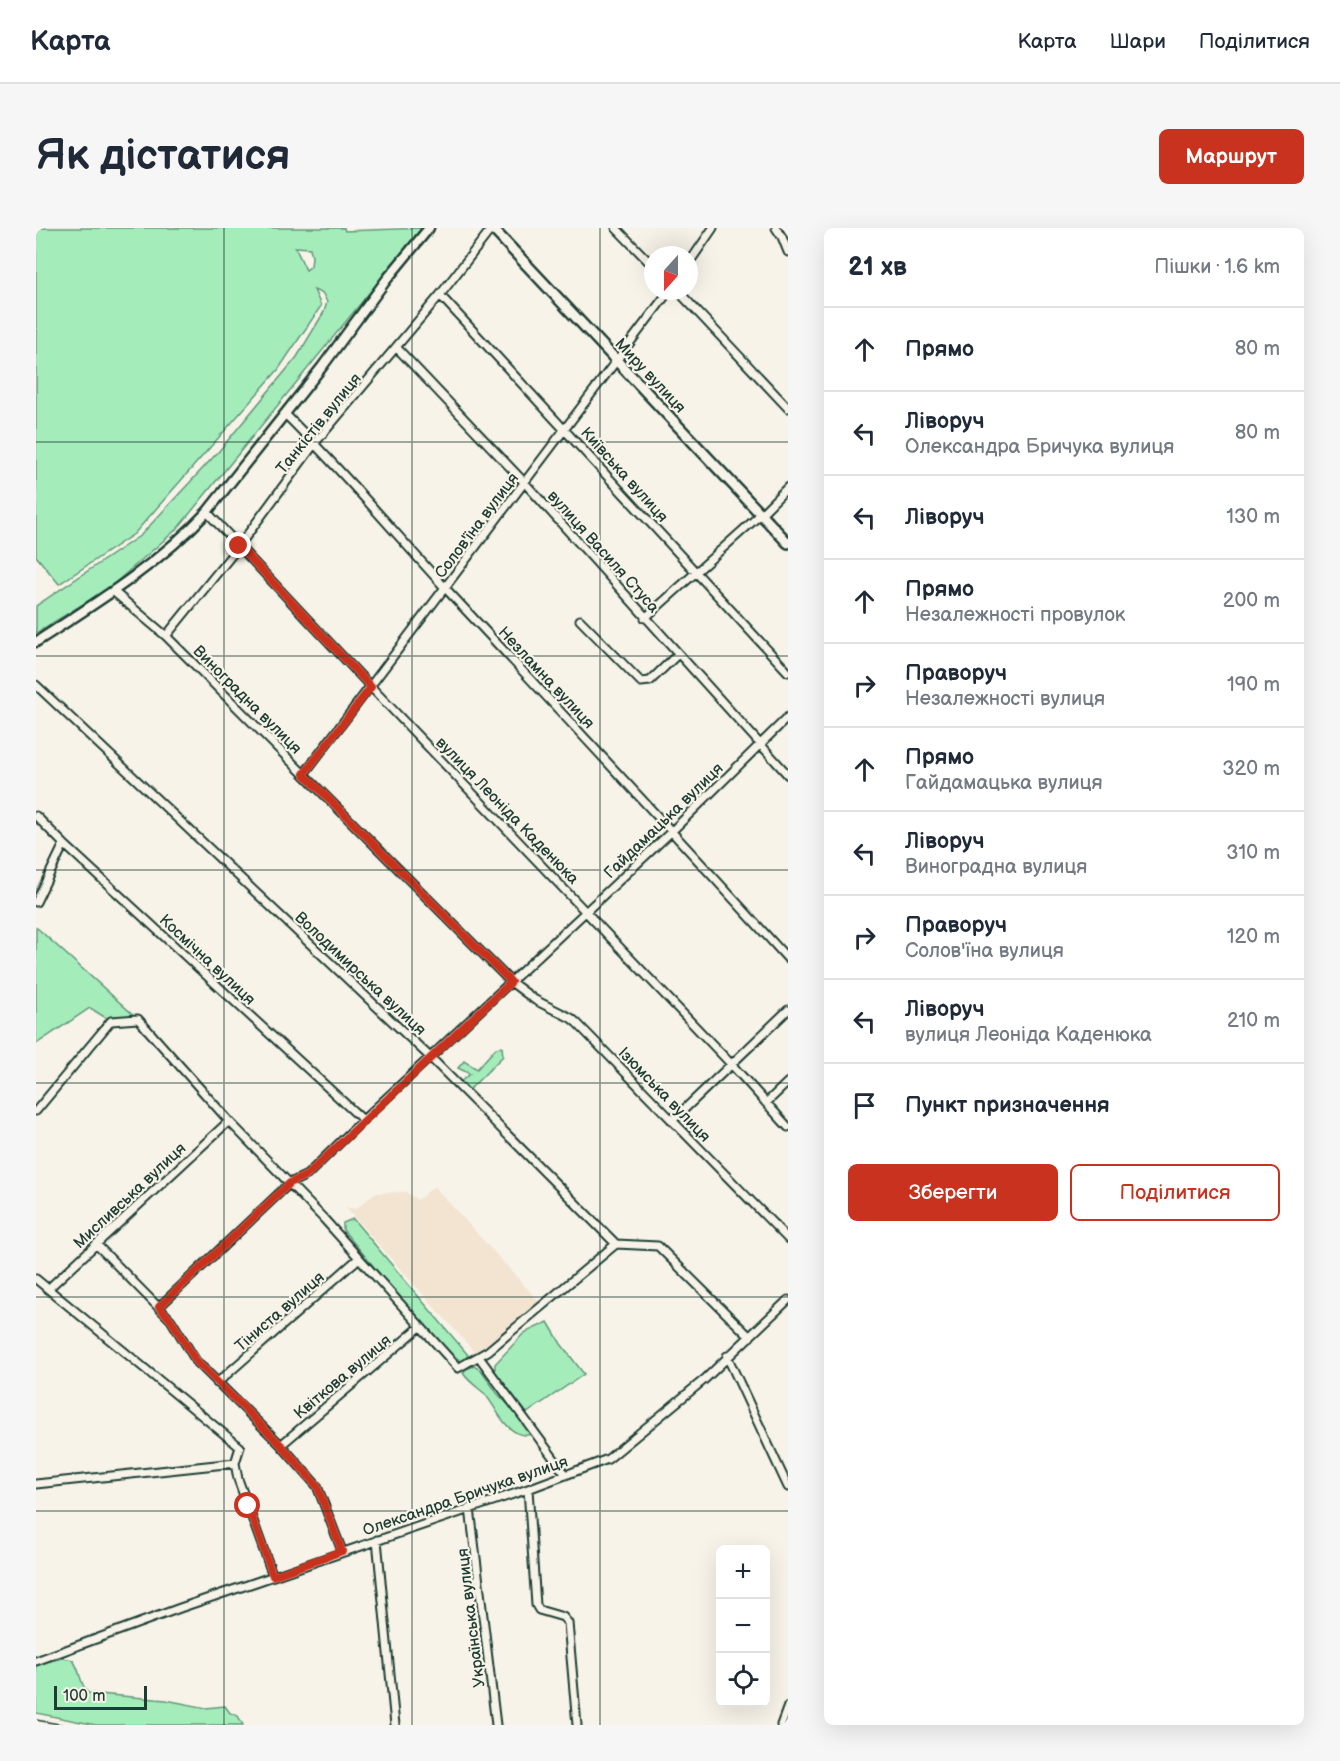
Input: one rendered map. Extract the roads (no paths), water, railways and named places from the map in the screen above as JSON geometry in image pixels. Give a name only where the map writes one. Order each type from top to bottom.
[{"type":"main road","name":"Миру вулиця","points":[[492,228],[788,543]]},
{"type":"street","points":[[36,642],[114,592],[188,532],[207,512],[429,228]]},
{"type":"street","name":"Танкістів вулиця","points":[[166,636],[239,546],[315,444],[397,348],[492,228]]},
{"type":"street","points":[[616,228],[644,257]]},
{"type":"street","points":[[698,250],[713,228]]},
{"type":"street","points":[[776,228],[788,252]]},
{"type":"street","name":"Київська вулиця","points":[[440,295],[788,672]]},
{"type":"street","name":"Солов'їна вулиця","points":[[304,774],[662,300]]},
{"type":"street","points":[[686,300],[788,408]]},
{"type":"street","name":"вулиця Василя Стуса","points":[[397,348],[524,482],[788,775]]},
{"type":"street","name":"Незламна вулиця","points":[[285,414],[788,959]]},
{"type":"street","points":[[645,618],[761,514],[788,486]]},
{"type":"street","name":"вулиця Леоніда Каденюка","points":[[207,512],[788,1127]]},
{"type":"street","name":"Виноградна вулиця","points":[[114,592],[166,636],[511,982]]},
{"type":"street","points":[[580,620],[641,681],[650,681],[678,654]]},
{"type":"street","name":"Володимирська вулиця","points":[[36,685],[431,1058],[616,1244]]},
{"type":"street","name":"Гайдамацька вулиця","points":[[159,1307],[290,1183],[307,1175],[587,912],[788,717]]},
{"type":"street","name":"Космічна вулиця","points":[[36,816],[363,1120]]},
{"type":"street","points":[[36,902],[64,844]]},
{"type":"street","name":"Ізюмська вулиця","points":[[511,982],[535,1000],[571,1018],[788,1239]]},
{"type":"street","points":[[672,1121],[788,1010]]},
{"type":"street","points":[[36,1111],[111,1021],[138,1019],[458,1368],[479,1358],[616,1244],[658,1246],[750,1337]]},
{"type":"street","points":[[766,1103],[788,1082]]},
{"type":"street","name":"Мисливська вулиця","points":[[48,1289],[229,1120]]},
{"type":"street","points":[[96,1244],[171,1320],[196,1361],[281,1445],[317,1486],[342,1551]]},
{"type":"street","name":"Тіниста вулиця","points":[[217,1383],[359,1258]]},
{"type":"street","points":[[36,1279],[240,1447],[235,1463],[238,1479],[273,1576]]},
{"type":"street","name":"Олександра Бричука вулиця","points":[[36,1660],[342,1551],[528,1490],[608,1460],[705,1379],[788,1300]]},
{"type":"street","name":"Квіткова вулиця","points":[[281,1445],[420,1327]]},
{"type":"street","points":[[727,1356],[788,1487]]},
{"type":"street","points":[[479,1358],[566,1475]]},
{"type":"street","points":[[36,1484],[235,1463]]},
{"type":"street","points":[[528,1490],[536,1605],[539,1610],[563,1617],[568,1623],[577,1725]]},
{"type":"street","name":"Українська вулиця","points":[[470,1508],[496,1725]]},
{"type":"street","points":[[377,1540],[395,1725]]},
{"type":"street","points":[[781,1725],[788,1706]]},
{"type":"railway","points":[[36,1720],[65,1725]]}]
